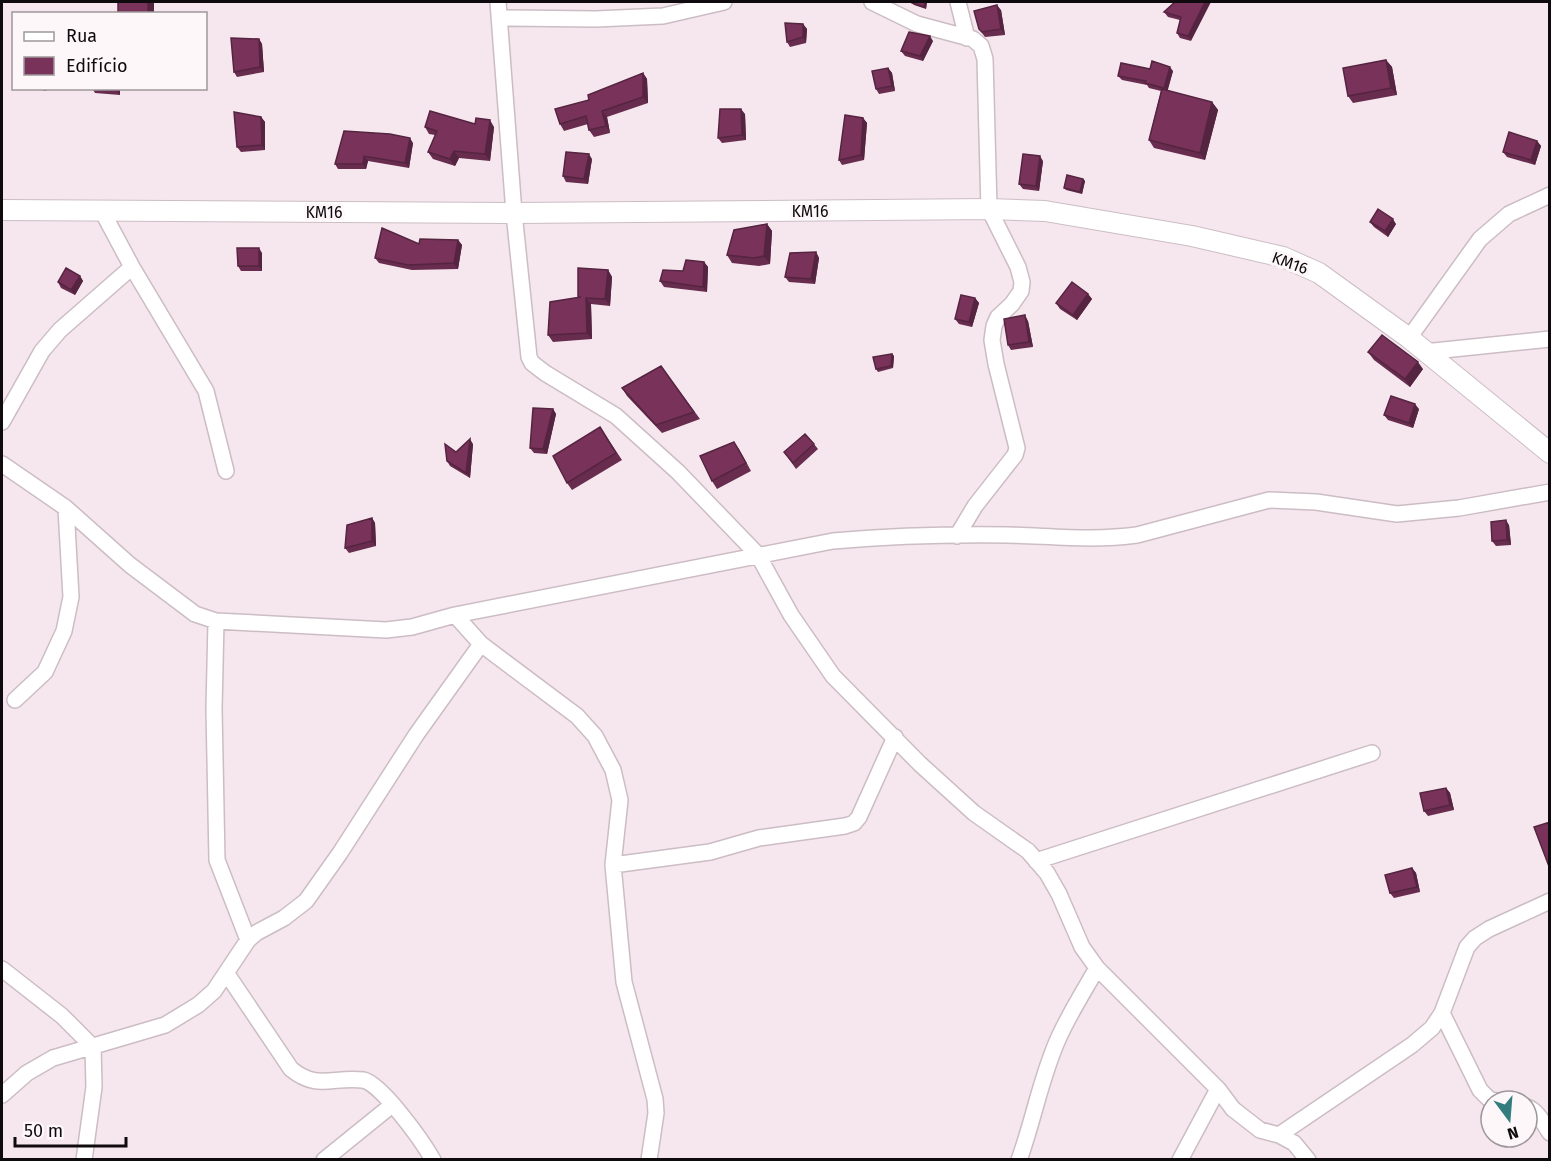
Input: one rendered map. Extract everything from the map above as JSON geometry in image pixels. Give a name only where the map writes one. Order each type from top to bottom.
[{"type":"street","points":[[498,2],[514,213],[528,351],[532,363],[545,374],[616,416],[678,472],[758,555],[791,615],[833,676],[920,764],[974,813],[1028,851],[1047,873],[1059,894],[1082,947],[1097,968],[1218,1089],[1233,1109],[1260,1130],[1294,1143],[1308,1160]]},
{"type":"street","points":[[500,18],[596,19],[663,16],[724,2]]},
{"type":"street","points":[[872,2],[917,24],[973,39],[981,46],[985,59],[989,209],[1018,267],[1022,282],[1021,291],[1012,304],[998,317],[992,340],[1017,448],[975,506],[957,536]]},
{"type":"street","points":[[958,2],[966,38]]},
{"type":"street","points":[[1409,338],[1480,239],[1509,214],[1550,195]]},
{"type":"street","name":"KM16","points":[[2,210],[514,213],[989,209],[1045,211],[1192,236],[1283,257],[1319,273],[1409,338],[1550,453]]},
{"type":"street","points":[[102,211],[132,267],[206,391],[226,471]]},
{"type":"street","points":[[2,422],[42,351],[60,330],[132,267]]},
{"type":"street","points":[[1424,352],[1550,339]]},
{"type":"street","points":[[2,464],[66,508],[140,572],[195,614],[216,621],[386,630],[412,627],[455,615],[833,541],[885,536],[1121,537],[1137,535],[1269,500],[1316,502],[1397,514],[1459,508],[1550,492]]},
{"type":"street","points":[[15,700],[45,672],[64,631],[71,597],[66,508]]},
{"type":"street","points":[[455,615],[481,644],[577,716],[595,736],[613,770],[620,800],[613,865],[624,982],[655,1099],[656,1113],[649,1160]]},
{"type":"street","points":[[216,621],[214,709],[216,860],[248,940]]},
{"type":"street","points":[[2,1095],[27,1073],[53,1058],[165,1025],[198,1005],[214,991],[255,933],[284,918],[306,901],[340,854],[416,735],[481,644]]},
{"type":"street","points":[[613,865],[710,852],[759,838],[854,823],[859,818],[895,737]]},
{"type":"street","points":[[1036,861],[1372,753]]},
{"type":"street","points":[[1279,1136],[1412,1045],[1432,1028],[1442,1013],[1467,947],[1475,938],[1489,929],[1550,901]]},
{"type":"street","points":[[1019,1160],[1030,1130],[1042,1082],[1059,1037],[1097,968]]},
{"type":"street","points":[[2,969],[62,1016],[93,1047],[94,1087],[84,1160]]},
{"type":"street","points":[[227,974],[291,1070],[304,1079],[314,1082],[364,1080],[373,1083],[433,1160]]},
{"type":"street","points":[[1442,1013],[1479,1090]]},
{"type":"street","points":[[1180,1160],[1218,1089]]},
{"type":"street","points":[[324,1160],[392,1105]]},
{"type":"street","points":[[1539,1116],[1550,1133]]},
{"type":"building","points":[[118,2],[148,2],[148,12],[118,12]]},
{"type":"building","points":[[912,2],[925,2],[924,7]]},
{"type":"building","points":[[1175,2],[1205,2],[1188,36],[1177,33],[1181,17],[1164,12]]},
{"type":"building","points":[[997,5],[1001,29],[982,32],[974,11]]},
{"type":"building","points":[[785,23],[803,24],[803,37],[787,42]]},
{"type":"building","points":[[909,32],[930,36],[920,56],[901,51]]},
{"type":"building","points":[[231,38],[259,39],[260,67],[234,72]]},
{"type":"building","points":[[1386,60],[1391,88],[1348,96],[1343,68]]},
{"type":"building","points":[[1152,61],[1170,67],[1164,88],[1145,83],[1146,81],[1118,76],[1121,63],[1150,69]]},
{"type":"building","points":[[888,68],[892,86],[876,89],[872,71]]},
{"type":"building","points":[[643,73],[643,97],[602,111],[606,126],[589,130],[586,116],[560,124],[555,109],[589,100],[588,95]]},
{"type":"building","points":[[1162,89],[1212,102],[1200,153],[1149,140]]},
{"type":"building","points":[[720,109],[741,109],[742,135],[718,138]]},
{"type":"building","points":[[430,111],[475,124],[476,118],[490,120],[485,154],[454,151],[450,159],[428,152],[437,131],[425,127]]},
{"type":"building","points":[[234,112],[261,117],[262,145],[237,147]]},
{"type":"building","points":[[845,115],[863,118],[861,155],[839,160]]},
{"type":"building","points":[[344,131],[390,134],[410,138],[405,163],[364,156],[363,164],[335,164]]},
{"type":"building","points":[[1509,132],[1537,141],[1531,160],[1503,152]]},
{"type":"building","points":[[566,152],[589,154],[584,179],[563,176]]},
{"type":"building","points":[[1023,154],[1040,156],[1036,186],[1019,184]]},
{"type":"building","points":[[1067,175],[1083,179],[1080,192],[1064,188]]},
{"type":"building","points":[[1378,209],[1393,219],[1385,231],[1370,222]]},
{"type":"building","points":[[767,224],[764,256],[754,258],[727,255],[734,230]]},
{"type":"building","points":[[382,228],[419,244],[420,239],[458,240],[454,263],[408,265],[375,258]]},
{"type":"building","points":[[237,248],[259,248],[259,266],[238,266]]},
{"type":"building","points":[[816,252],[811,279],[785,277],[790,253]]},
{"type":"building","points":[[686,260],[704,262],[703,287],[660,281],[663,270],[683,271]]},
{"type":"building","points":[[66,268],[80,276],[71,290],[58,282]]},
{"type":"building","points":[[578,268],[608,270],[605,299],[586,298],[587,333],[548,335],[550,302],[581,297],[578,297]]},
{"type":"building","points":[[1072,282],[1088,294],[1073,315],[1056,303]]},
{"type":"building","points":[[961,295],[975,298],[969,322],[955,319]]},
{"type":"building","points":[[1025,315],[1029,342],[1008,345],[1004,319]]},
{"type":"building","points":[[1382,335],[1418,362],[1405,379],[1368,352]]},
{"type":"building","points":[[892,354],[891,366],[876,369],[873,357]]},
{"type":"building","points":[[661,366],[694,412],[656,425],[622,388]]},
{"type":"building","points":[[1391,396],[1415,404],[1409,423],[1384,415]]},
{"type":"building","points":[[533,408],[553,409],[543,449],[530,448]]},
{"type":"building","points":[[600,427],[616,453],[567,483],[553,456]]},
{"type":"building","points":[[805,434],[814,444],[793,463],[784,452]]},
{"type":"building","points":[[470,439],[466,473],[447,461],[445,444],[456,452]]},
{"type":"building","points":[[734,442],[746,463],[712,481],[700,456]]},
{"type":"building","points":[[372,518],[372,541],[345,548],[347,525]]},
{"type":"building","points":[[1506,520],[1507,540],[1492,541],[1491,522]]},
{"type":"building","points":[[1446,788],[1450,805],[1424,811],[1420,793]]},
{"type":"building","points":[[1550,822],[1550,869],[1534,827]]},
{"type":"building","points":[[1412,868],[1417,887],[1390,893],[1385,875]]}]
